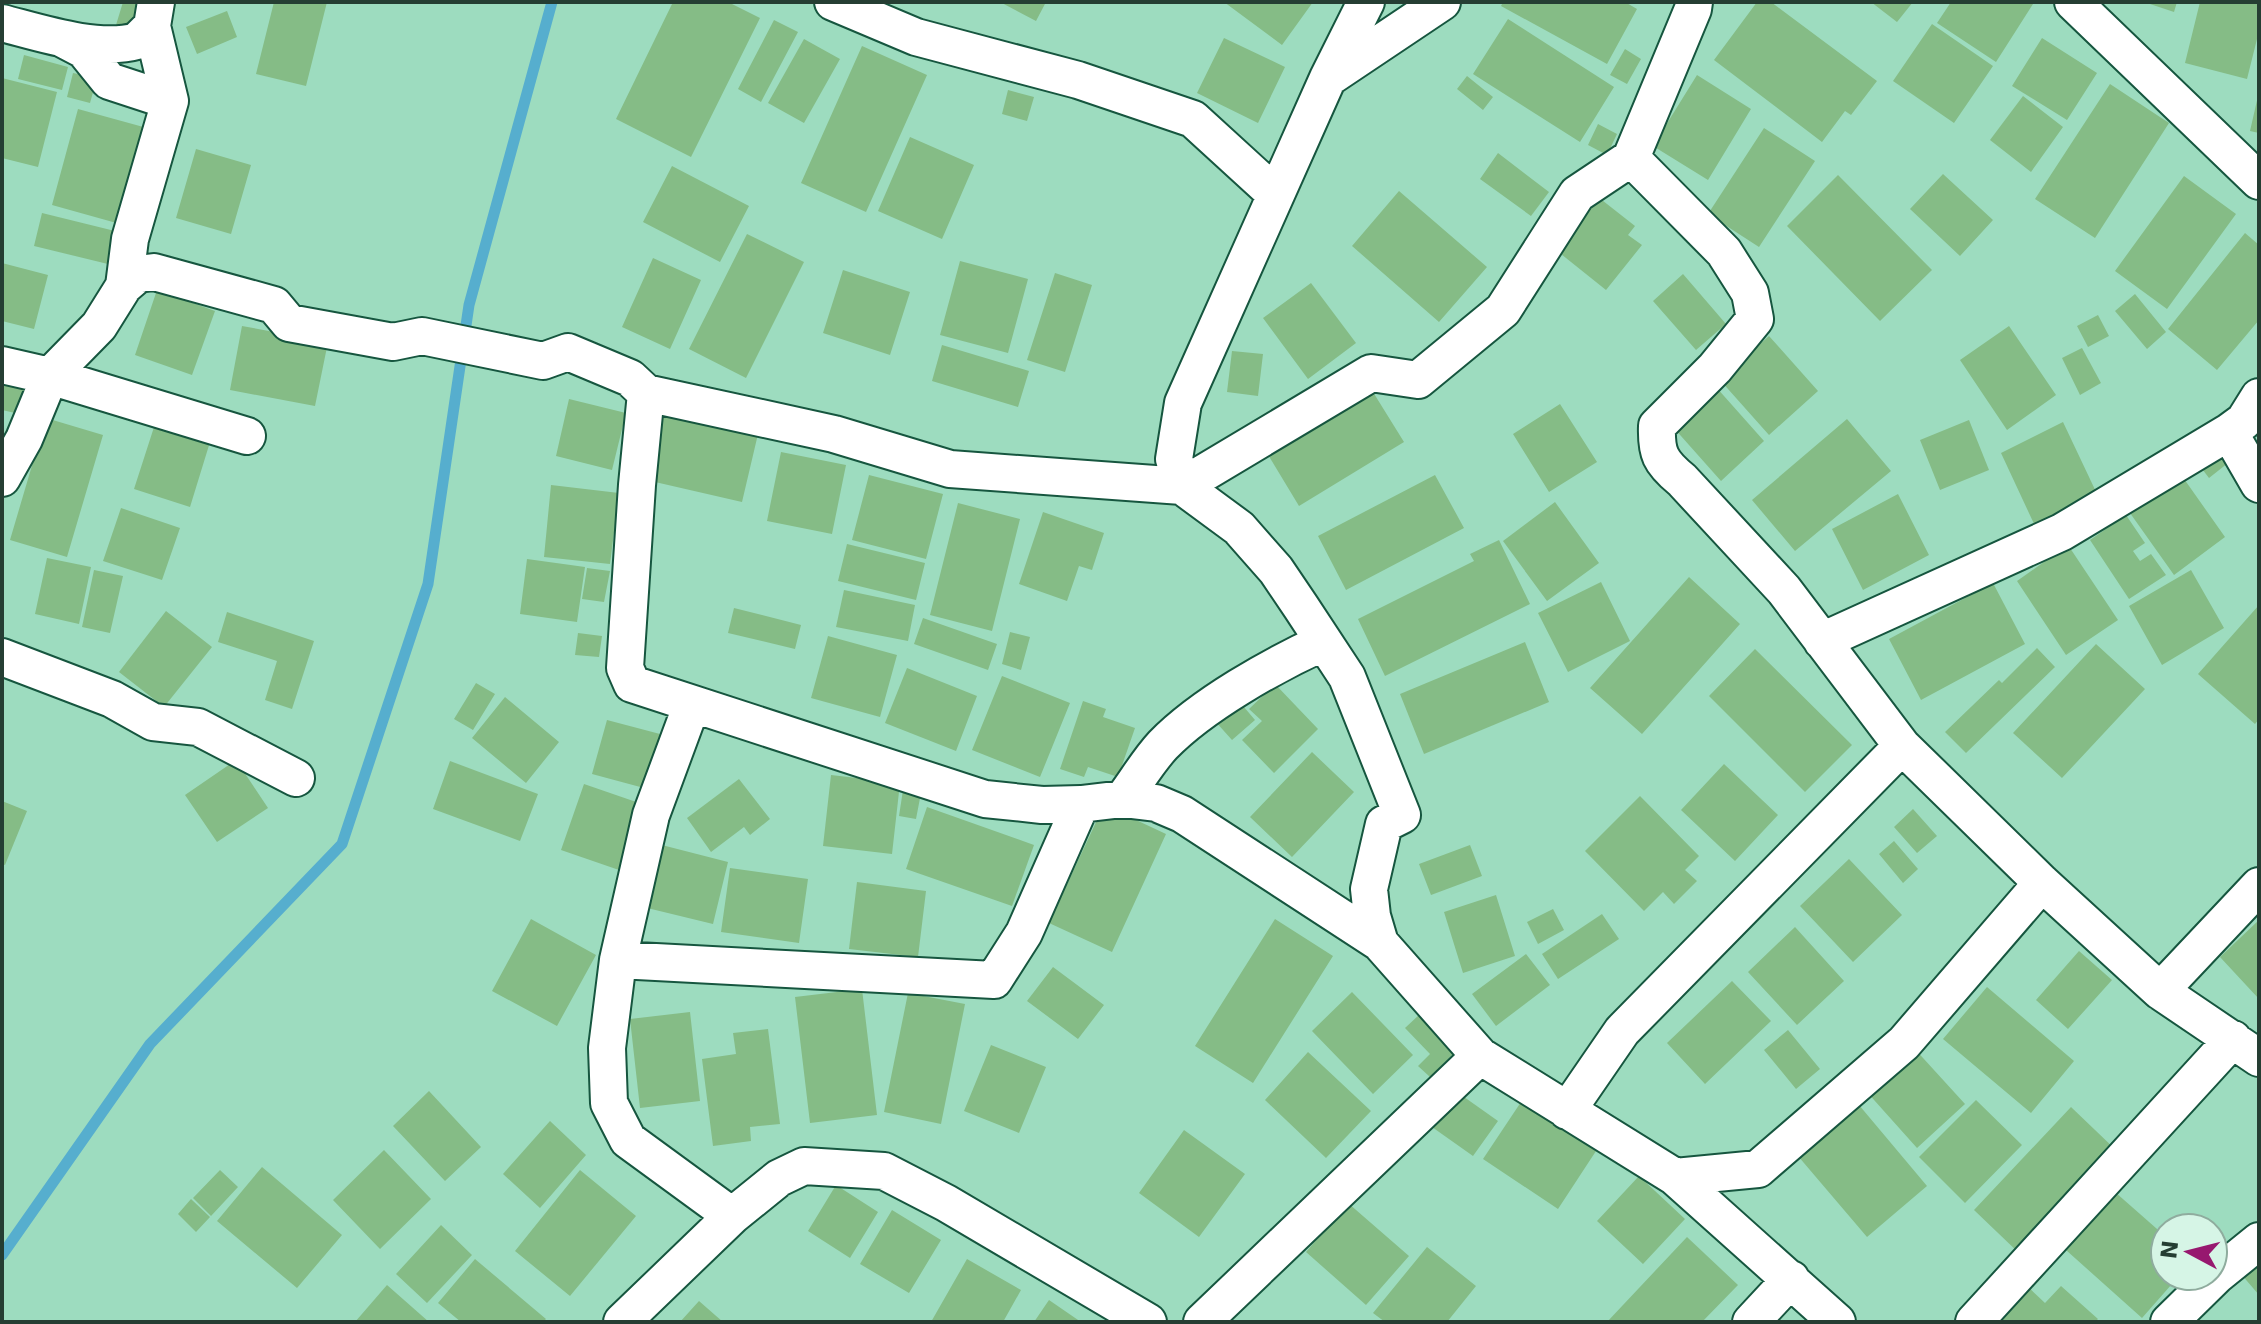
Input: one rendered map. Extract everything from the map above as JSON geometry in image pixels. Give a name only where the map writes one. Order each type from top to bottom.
[{"type":"street","points":[[833,2],[916,37],[1078,80],[1193,119],[1275,194]]},
{"type":"street","points":[[1182,486],[1174,459],[1183,403],[1275,194],[1366,2]]},
{"type":"street","points":[[1328,78],[1442,2]]},
{"type":"street","points":[[2073,2],[2259,181]]},
{"type":"street","points":[[1182,486],[1371,373],[1418,380],[1503,310],[1577,194],[1631,158],[1688,4]]},
{"type":"street","points":[[2,23],[62,38],[127,44],[137,41],[154,14]]},
{"type":"street","points":[[139,279],[130,239],[170,101],[154,14]]},
{"type":"street","points":[[62,38],[84,50],[109,81],[170,101]]},
{"type":"street","points":[[1631,158],[1724,252],[1750,293],[1755,319],[1715,368],[1657,426],[1656,449],[1667,468],[1682,480],[1784,590],[1902,746],[2042,883],[2160,991],[2246,1049],[1974,1322]]},
{"type":"street","points":[[2,478],[24,439],[50,376],[139,279]]},
{"type":"street","points":[[139,279],[274,305],[289,323],[393,342],[422,336],[543,361],[568,352],[630,378],[646,393],[834,434],[950,469],[1182,486],[1239,528],[1276,570],[1347,677],[1402,815],[1384,824],[1369,889],[1372,916],[1380,943]]},
{"type":"street","points":[[2,365],[50,376],[247,436]]},
{"type":"street","points":[[646,393],[625,668],[632,684],[985,799],[1042,805],[1123,799],[1156,803],[1182,814],[1380,943],[1480,1056],[1675,1177],[1837,1322]]},
{"type":"street","points":[[1822,641],[2062,532],[2229,432],[2244,421],[2259,397]]},
{"type":"street","points":[[2229,432],[2259,484]]},
{"type":"street","points":[[1123,799],[1163,745],[1197,716],[1286,659],[1324,642]]},
{"type":"street","points":[[2,657],[112,699],[153,722],[198,727],[296,778]]},
{"type":"street","points":[[692,704],[651,815],[618,960],[607,1048],[609,1103],[628,1140],[732,1216]]},
{"type":"street","points":[[1567,1111],[1622,1031],[1902,746]]},
{"type":"street","points":[[618,960],[994,980],[1024,933],[1081,804]]},
{"type":"street","points":[[1675,1177],[1758,1169],[1904,1043],[2042,883]]},
{"type":"street","points":[[2160,991],[2259,886]]},
{"type":"street","points":[[1202,1322],[1480,1056]]},
{"type":"street","points":[[622,1322],[732,1216],[779,1178],[804,1166],[884,1171],[946,1203],[1146,1321]]},
{"type":"street","points":[[2169,1322],[2217,1275],[2259,1241]]},
{"type":"street","points":[[1751,1322],[1791,1279]]},
{"type":"building","points":[[123,2],[142,2],[134,30],[116,25]]},
{"type":"building","points":[[274,2],[327,2],[306,86],[256,74]]},
{"type":"building","points":[[673,2],[728,2],[760,18],[691,157],[616,119]]},
{"type":"building","points":[[1000,2],[1046,2],[1036,21]]},
{"type":"building","points":[[1224,2],[1313,2],[1282,45]]},
{"type":"building","points":[[1503,2],[1625,2],[1637,9],[1607,64],[1501,6]]},
{"type":"building","points":[[1757,2],[1771,2],[1877,81],[1851,115],[1845,111],[1822,142],[1714,60]]},
{"type":"building","points":[[1871,2],[1913,2],[1897,22]]},
{"type":"building","points":[[1951,2],[2033,4],[1996,62],[1937,23]]},
{"type":"building","points":[[2144,2],[2177,2],[2174,12]]},
{"type":"building","points":[[2200,2],[2259,2],[2259,31],[2247,79],[2185,63]]},
{"type":"building","points":[[227,11],[237,37],[197,54],[186,27]]},
{"type":"building","points":[[1508,19],[1614,87],[1580,142],[1473,74]]},
{"type":"building","points":[[774,20],[798,32],[761,102],[738,89]]},
{"type":"building","points":[[1932,24],[1993,66],[1954,123],[1893,81]]},
{"type":"building","points":[[1224,38],[1285,67],[1258,123],[1197,93]]},
{"type":"building","points":[[2042,38],[2097,73],[2067,120],[2012,86]]},
{"type":"building","points":[[804,39],[840,59],[804,123],[768,103]]},
{"type":"building","points":[[862,46],[927,75],[866,212],[801,183]]},
{"type":"building","points":[[1625,49],[1641,59],[1627,84],[1610,75]]},
{"type":"building","points":[[24,55],[68,67],[62,90],[18,79]]},
{"type":"building","points":[[73,73],[97,78],[90,103],[67,97]]},
{"type":"building","points":[[1697,75],[1751,109],[1708,180],[1653,146]]},
{"type":"building","points":[[1467,76],[1493,97],[1483,110],[1457,89]]},
{"type":"building","points":[[2,78],[57,92],[38,167],[2,158]]},
{"type":"building","points":[[2110,84],[2169,123],[2095,238],[2035,199]]},
{"type":"building","points":[[1008,90],[1034,97],[1027,121],[1002,114]]},
{"type":"building","points":[[2023,96],[2063,127],[2031,172],[1990,140]]},
{"type":"building","points":[[2259,96],[2259,133],[2250,131]]},
{"type":"building","points":[[78,109],[147,128],[120,224],[52,205]]},
{"type":"building","points":[[1598,124],[1617,134],[1607,155],[1588,145]]},
{"type":"building","points":[[1764,128],[1815,161],[1759,247],[1708,214]]},
{"type":"building","points":[[910,137],[974,165],[942,239],[878,211]]},
{"type":"building","points":[[196,149],[251,165],[231,234],[176,218]]},
{"type":"building","points":[[1498,153],[1549,192],[1531,216],[1480,179]]},
{"type":"building","points":[[672,166],[749,206],[720,262],[643,222]]},
{"type":"building","points":[[1943,174],[1993,220],[1960,256],[1910,209]]},
{"type":"building","points":[[1838,175],[1932,270],[1880,321],[1787,226]]},
{"type":"building","points":[[2184,176],[2236,214],[2167,309],[2115,271]]},
{"type":"building","points":[[1399,191],[1487,267],[1439,322],[1352,246]]},
{"type":"building","points":[[1593,193],[1635,226],[1628,235],[1642,245],[1606,290],[1551,246]]},
{"type":"building","points":[[42,213],[119,232],[112,265],[34,246]]},
{"type":"building","points":[[2245,233],[2259,245],[2259,320],[2217,370],[2168,329]]},
{"type":"building","points":[[747,234],[804,262],[746,378],[689,349]]},
{"type":"building","points":[[653,258],[701,280],[670,349],[622,327]]},
{"type":"building","points":[[960,261],[1028,279],[1008,353],[940,335]]},
{"type":"building","points":[[2,263],[48,275],[34,329],[2,321]]},
{"type":"building","points":[[843,270],[910,292],[890,355],[823,333]]},
{"type":"building","points":[[1055,273],[1092,285],[1065,372],[1027,360]]},
{"type":"building","points":[[1683,274],[1726,324],[1696,350],[1653,301]]},
{"type":"building","points":[[1311,283],[1356,343],[1308,379],[1263,318]]},
{"type":"building","points":[[157,290],[215,311],[192,375],[135,355]]},
{"type":"building","points":[[2135,294],[2166,332],[2147,349],[2115,311]]},
{"type":"building","points":[[2098,315],[2109,336],[2088,347],[2077,326]]},
{"type":"building","points":[[242,326],[328,342],[315,406],[230,390]]},
{"type":"building","points":[[2009,326],[2056,395],[2007,430],[1960,360]]},
{"type":"building","points":[[1769,336],[1818,391],[1769,435],[1720,380]]},
{"type":"building","points":[[942,345],[1029,371],[1018,407],[932,381]]},
{"type":"building","points":[[2082,348],[2101,383],[2080,395],[2062,358]]},
{"type":"building","points":[[1232,351],[1263,354],[1258,396],[1227,392]]},
{"type":"building","points":[[2,383],[30,390],[24,415],[2,410]]},
{"type":"building","points":[[1368,384],[1404,442],[1299,506],[1264,448]]},
{"type":"building","points":[[1716,387],[1764,441],[1721,481],[1673,427]]},
{"type":"building","points":[[569,399],[626,413],[612,470],[556,456]]},
{"type":"building","points":[[1560,404],[1597,462],[1549,492],[1513,434]]},
{"type":"building","points":[[658,411],[758,434],[742,502],[642,479]]},
{"type":"building","points":[[46,418],[103,435],[67,557],[10,540]]},
{"type":"building","points":[[1847,419],[1891,471],[1795,551],[1752,500]]},
{"type":"building","points":[[1969,420],[1989,470],[1940,490],[1920,440]]},
{"type":"building","points":[[2063,422],[2098,496],[2035,526],[2001,453]]},
{"type":"building","points":[[155,424],[210,442],[190,507],[134,489]]},
{"type":"building","points":[[2215,446],[2228,463],[2209,478],[2196,461]]},
{"type":"building","points":[[781,452],[846,465],[832,534],[767,521]]},
{"type":"building","points":[[869,475],[943,494],[926,559],[852,540]]},
{"type":"building","points":[[1435,475],[1464,528],[1346,590],[1318,536]]},
{"type":"building","points":[[2182,476],[2225,537],[2174,575],[2130,513]]},
{"type":"building","points":[[551,485],[619,493],[610,564],[544,557]]},
{"type":"building","points":[[1898,494],[1929,555],[1863,590],[1832,529]]},
{"type":"building","points":[[1555,502],[1599,563],[1547,601],[1503,541]]},
{"type":"building","points":[[958,503],[1020,519],[992,631],[930,615]]},
{"type":"building","points":[[121,508],[180,528],[162,580],[103,561]]},
{"type":"building","points":[[1043,512],[1104,533],[1092,570],[1079,566],[1067,601],[1019,584]]},
{"type":"building","points":[[2126,515],[2145,543],[2133,551],[2140,561],[2151,554],[2166,575],[2129,599],[2090,540]]},
{"type":"building","points":[[1499,540],[1530,604],[1385,676],[1358,619],[1474,561],[1470,554]]},
{"type":"building","points":[[847,544],[925,563],[916,600],[838,581]]},
{"type":"building","points":[[2068,545],[2118,620],[2066,655],[2017,581]]},
{"type":"building","points":[[47,558],[91,567],[79,624],[35,614]]},
{"type":"building","points":[[527,559],[585,567],[577,622],[520,614]]},
{"type":"building","points":[[587,568],[610,571],[604,602],[582,599]]},
{"type":"building","points":[[94,570],[123,576],[110,633],[82,627]]},
{"type":"building","points":[[2191,570],[2224,628],[2162,665],[2129,606]]},
{"type":"building","points":[[1689,577],[1740,624],[1642,734],[1590,688]]},
{"type":"building","points":[[1601,582],[1630,641],[1568,672],[1538,613]]},
{"type":"building","points":[[1993,583],[2025,644],[1921,700],[1889,639]]},
{"type":"building","points":[[844,590],[915,605],[908,641],[836,627]]},
{"type":"building","points":[[2259,605],[2259,719],[2255,724],[2198,674]]},
{"type":"building","points":[[734,608],[801,625],[795,649],[728,633]]},
{"type":"building","points":[[166,611],[212,647],[164,707],[119,672]]},
{"type":"building","points":[[227,612],[314,641],[292,709],[265,700],[277,661],[218,642]]},
{"type":"building","points":[[923,618],[997,644],[988,670],[914,644]]},
{"type":"building","points":[[1010,632],[1030,637],[1021,670],[1002,664]]},
{"type":"building","points":[[578,633],[602,636],[599,657],[575,655]]},
{"type":"building","points":[[828,636],[897,655],[880,717],[811,698]]},
{"type":"building","points":[[1525,642],[1549,702],[1424,754],[1400,694]]},
{"type":"building","points":[[2096,644],[2145,689],[2062,778],[2013,733]]},
{"type":"building","points":[[2037,648],[2055,667],[1966,753],[1945,732]]},
{"type":"building","points":[[1755,649],[1852,745],[1805,792],[1709,696]]},
{"type":"building","points":[[907,668],[977,696],[956,751],[885,723]]},
{"type":"building","points":[[1002,676],[1070,703],[1040,777],[972,750]]},
{"type":"building","points":[[476,683],[495,694],[473,730],[454,719]]},
{"type":"building","points":[[1275,684],[1318,729],[1274,773],[1242,740],[1262,721],[1249,709]]},
{"type":"building","points":[[505,697],[559,742],[526,783],[472,738]]},
{"type":"building","points":[[1238,700],[1255,720],[1232,740],[1215,721]]},
{"type":"building","points":[[1083,701],[1106,709],[1103,717],[1135,728],[1118,777],[1088,767],[1084,777],[1060,769]]},
{"type":"building","points":[[607,720],[660,734],[644,788],[592,774]]},
{"type":"building","points":[[1312,752],[1354,792],[1292,857],[1250,817]]},
{"type":"building","points":[[236,760],[268,808],[217,842],[185,795]]},
{"type":"building","points":[[450,761],[538,794],[520,841],[433,809]]},
{"type":"building","points":[[1724,764],[1778,815],[1735,861],[1681,810]]},
{"type":"building","points":[[831,775],[900,783],[892,854],[823,846]]},
{"type":"building","points":[[739,779],[770,819],[750,835],[744,827],[711,852],[687,818]]},
{"type":"building","points":[[584,784],[642,804],[619,870],[561,850]]},
{"type":"building","points":[[903,790],[921,793],[916,819],[899,816]]},
{"type":"building","points":[[1640,796],[1699,856],[1685,870],[1697,881],[1674,904],[1663,892],[1644,911],[1585,851]]},
{"type":"building","points":[[2,801],[27,811],[5,865],[2,864]]},
{"type":"building","points":[[1104,805],[1166,834],[1112,952],[1049,923]]},
{"type":"building","points":[[927,807],[1034,845],[1012,906],[906,869]]},
{"type":"building","points":[[1913,809],[1937,836],[1917,853],[1894,827]]},
{"type":"building","points":[[1894,841],[1918,869],[1903,883],[1879,854]]},
{"type":"building","points":[[654,843],[728,862],[713,924],[639,906]]},
{"type":"building","points":[[1470,845],[1482,876],[1431,895],[1419,864]]},
{"type":"building","points":[[1849,859],[1902,915],[1853,962],[1800,906]]},
{"type":"building","points":[[730,868],[808,879],[799,943],[721,932]]},
{"type":"building","points":[[857,882],[926,891],[918,957],[849,949]]},
{"type":"building","points":[[1496,895],[1515,956],[1463,973],[1444,912]]},
{"type":"building","points":[[1553,909],[1564,930],[1538,944],[1527,922]]},
{"type":"building","points":[[1602,914],[1619,939],[1558,979],[1542,954]]},
{"type":"building","points":[[531,919],[596,955],[557,1026],[492,991]]},
{"type":"building","points":[[1275,919],[1333,956],[1253,1083],[1195,1046]]},
{"type":"building","points":[[2259,920],[2259,999],[2220,957]]},
{"type":"building","points":[[1795,927],[1844,981],[1797,1025],[1748,972]]},
{"type":"building","points":[[2079,951],[2112,980],[2068,1029],[2036,1000]]},
{"type":"building","points":[[1526,954],[1550,985],[1496,1026],[1472,994]]},
{"type":"building","points":[[1053,967],[1104,1005],[1078,1039],[1027,1001]]},
{"type":"building","points":[[1732,981],[1771,1021],[1705,1084],[1667,1043]]},
{"type":"building","points":[[1987,987],[2074,1061],[2031,1113],[1943,1039]]},
{"type":"building","points":[[862,989],[877,1115],[810,1123],[795,997]]},
{"type":"building","points":[[1352,992],[1413,1055],[1373,1094],[1312,1031]]},
{"type":"building","points":[[908,993],[965,1004],[941,1124],[884,1112]]},
{"type":"building","points":[[690,1012],[700,1101],[640,1108],[630,1019]]},
{"type":"building","points":[[1420,1014],[1456,1051],[1430,1077],[1418,1066],[1430,1054],[1405,1028]]},
{"type":"building","points":[[768,1029],[780,1124],[750,1127],[751,1141],[713,1146],[702,1059],[736,1054],[733,1033]]},
{"type":"building","points":[[1788,1030],[1820,1069],[1796,1089],[1764,1050]]},
{"type":"building","points":[[991,1045],[1046,1067],[1019,1133],[964,1111]]},
{"type":"building","points":[[1913,1047],[1965,1104],[1917,1148],[1866,1091]]},
{"type":"building","points":[[1308,1052],[1371,1111],[1326,1158],[1265,1100]]},
{"type":"building","points":[[429,1091],[481,1147],[445,1181],[393,1126]]},
{"type":"building","points":[[1457,1092],[1498,1121],[1473,1156],[1432,1127]]},
{"type":"building","points":[[1976,1100],[2022,1145],[1965,1203],[1919,1157]]},
{"type":"building","points":[[1521,1102],[1596,1151],[1558,1209],[1483,1159]]},
{"type":"building","points":[[1859,1105],[1927,1186],[1867,1237],[1798,1156]]},
{"type":"building","points":[[2071,1107],[2118,1152],[2021,1255],[1974,1210]]},
{"type":"building","points":[[550,1121],[586,1155],[540,1208],[503,1174]]},
{"type":"building","points":[[1184,1130],[1245,1174],[1199,1237],[1139,1193]]},
{"type":"building","points":[[384,1150],[431,1199],[380,1249],[333,1200]]},
{"type":"building","points":[[262,1167],[342,1235],[297,1288],[217,1221]]},
{"type":"building","points":[[220,1170],[238,1187],[211,1216],[193,1198]]},
{"type":"building","points":[[580,1170],[636,1216],[570,1296],[515,1251]]},
{"type":"building","points":[[1639,1176],[1685,1219],[1643,1264],[1597,1221]]},
{"type":"building","points":[[836,1185],[878,1212],[850,1258],[808,1231]]},
{"type":"building","points":[[2107,1185],[2149,1222],[2149,1292],[2165,1292],[2142,1318],[2057,1242]]},
{"type":"building","points":[[191,1199],[210,1217],[196,1232],[178,1214]]},
{"type":"building","points":[[1348,1203],[1409,1256],[1366,1305],[1306,1252]]},
{"type":"building","points":[[892,1210],[941,1240],[909,1293],[860,1264]]},
{"type":"building","points":[[441,1225],[472,1255],[427,1303],[396,1274]]},
{"type":"building","points":[[1687,1237],[1738,1285],[1702,1322],[1607,1322]]},
{"type":"building","points":[[1427,1247],[1476,1286],[1447,1322],[1385,1322],[1373,1313]]},
{"type":"building","points":[[475,1259],[546,1319],[543,1322],[461,1322],[438,1303]]},
{"type":"building","points":[[967,1259],[1021,1290],[1003,1322],[931,1322]]},
{"type":"building","points":[[2259,1259],[2259,1295],[2241,1274]]},
{"type":"building","points":[[387,1285],[429,1322],[355,1322]]},
{"type":"building","points":[[2026,1285],[2045,1303],[2061,1286],[2098,1319],[2095,1322],[1992,1322]]},
{"type":"building","points":[[1049,1300],[1081,1322],[1034,1322]]},
{"type":"building","points":[[699,1301],[723,1322],[680,1322]]},
{"type":"waterway","points":[[2,1255],[150,1044],[342,844],[428,584],[469,305],[552,2]]}]
